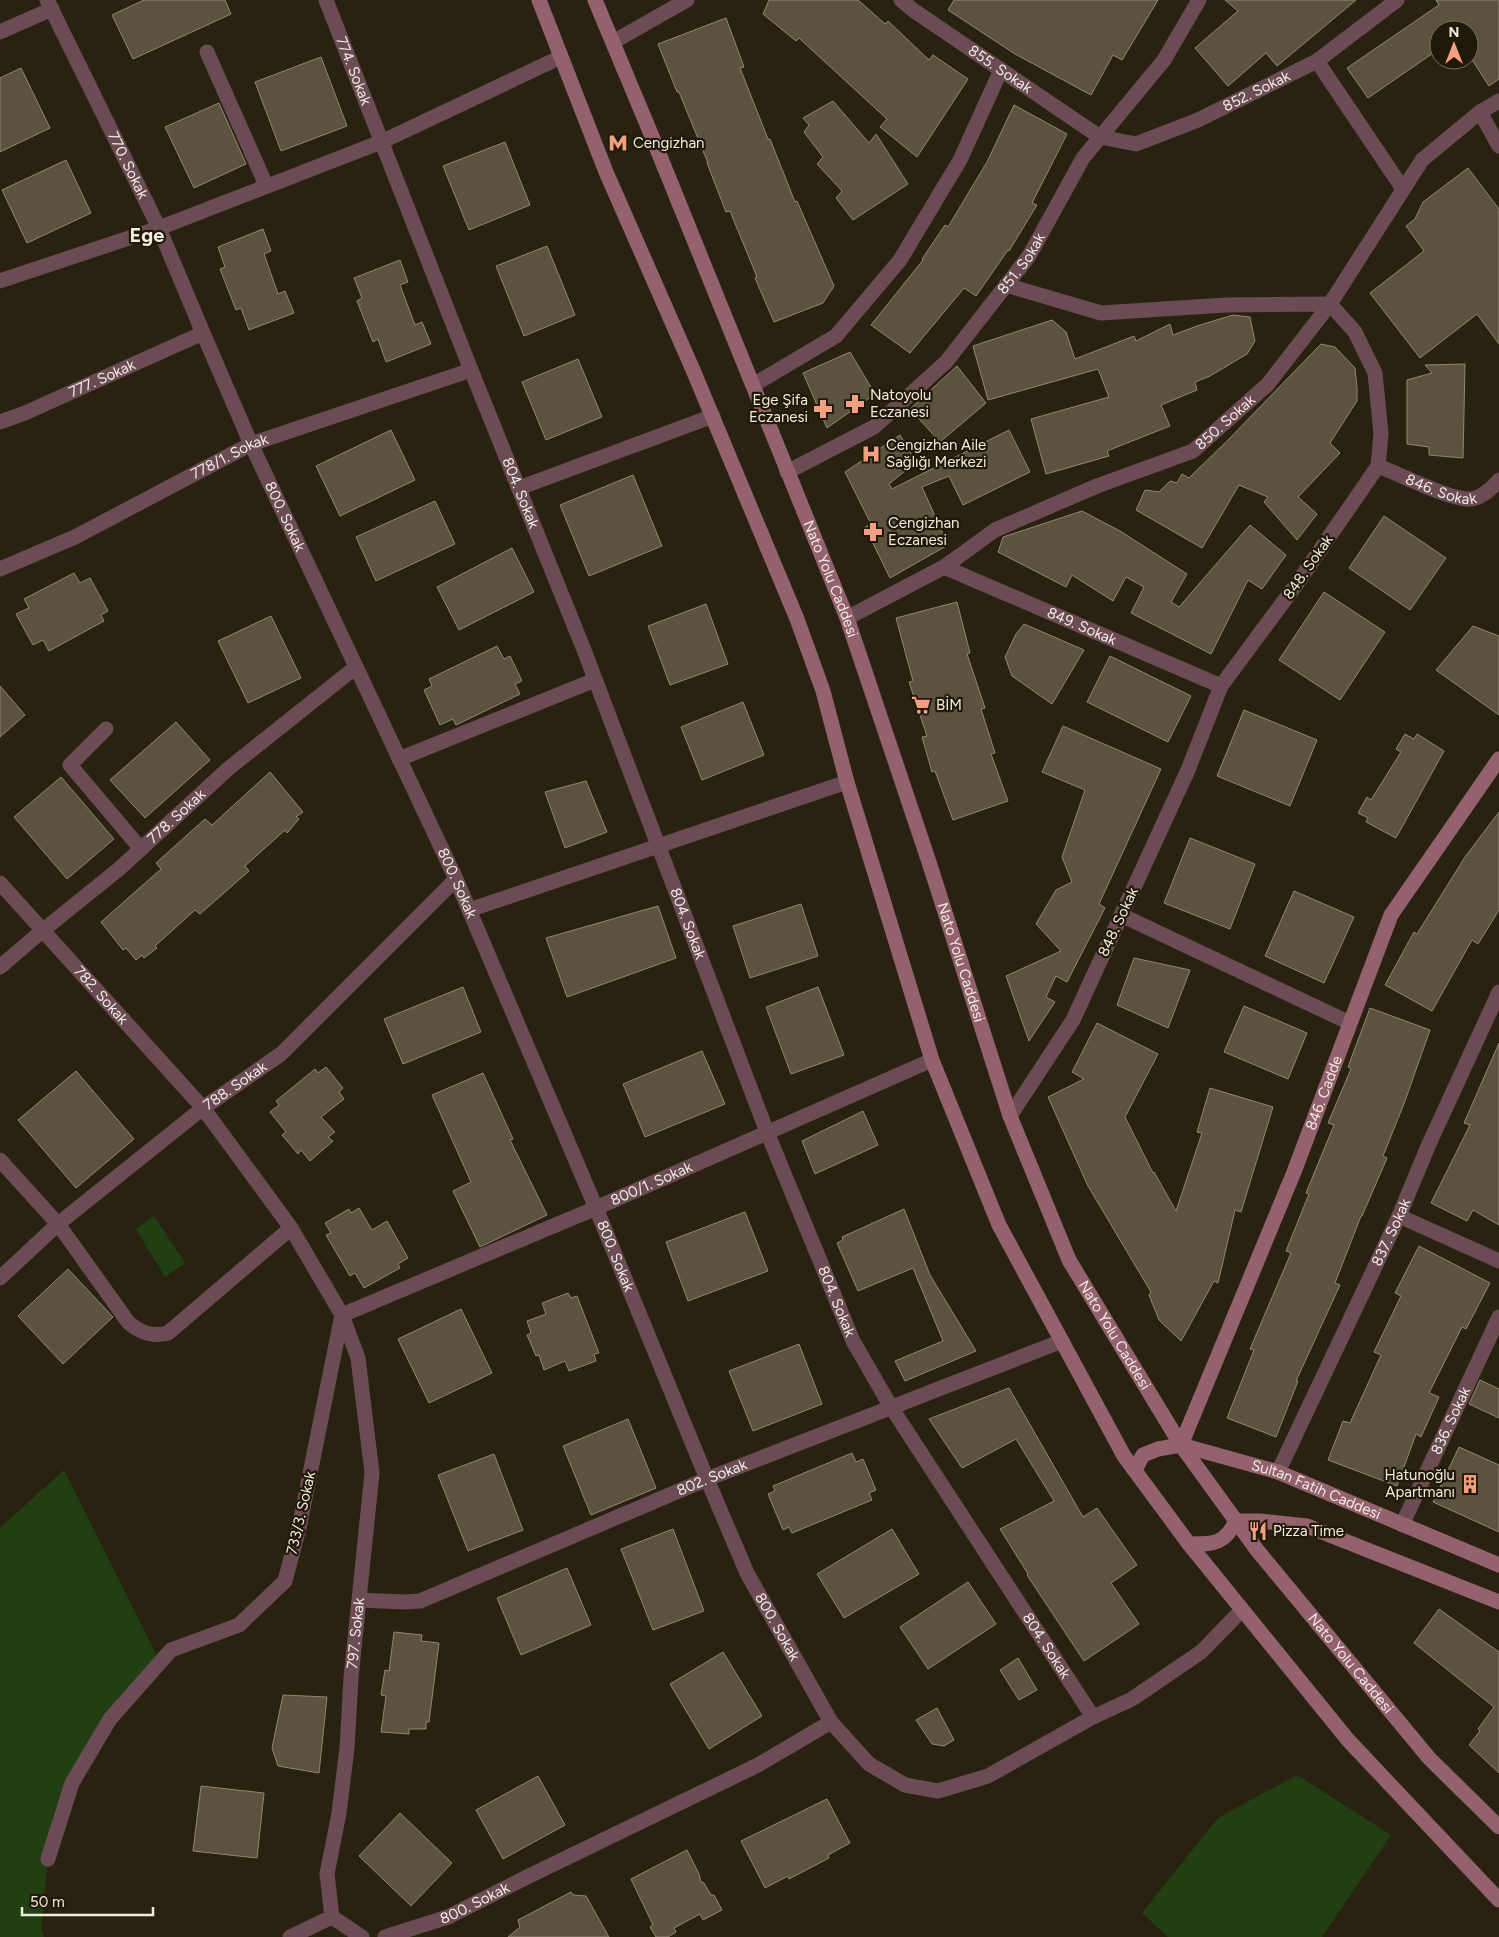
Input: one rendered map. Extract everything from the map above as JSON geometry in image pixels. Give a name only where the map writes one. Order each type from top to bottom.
[{"type":"main road","points":[[539,0],[606,172],[713,416],[797,618],[823,691],[847,782],[932,1060],[999,1225],[1124,1456],[1189,1544],[1348,1740],[1499,1900]]},
{"type":"main road","name":"Nato Yolu Caddesi","points":[[595,0],[848,618],[929,862],[1010,1116],[1069,1260],[1181,1445],[1257,1550],[1429,1758],[1499,1826]]},
{"type":"main road","name":"846. Cadde","points":[[1181,1445],[1294,1172],[1391,915],[1499,760]]},
{"type":"main road","name":"Sultan Fatih Caddesi","points":[[1135,1470],[1143,1455],[1158,1449],[1181,1445],[1278,1472],[1499,1565]]},
{"type":"main road","points":[[1189,1544],[1211,1544],[1229,1535],[1236,1521],[1260,1521],[1307,1526],[1499,1602]]},
{"type":"street","name":"774. Sokak","points":[[326,0],[381,142]]},
{"type":"street","points":[[613,42],[687,0]]},
{"type":"street","name":"855. Sokak","points":[[901,0],[916,5],[1001,70],[1100,137]]},
{"type":"street","name":"851. Sokak","points":[[788,472],[874,427],[946,362],[1029,256],[1083,158],[1164,60],[1198,0]]},
{"type":"street","name":"852. Sokak","points":[[1100,137],[1136,144],[1198,120],[1317,61],[1397,0]]},
{"type":"street","points":[[0,32],[49,4]]},
{"type":"street","name":"770. Sokak","points":[[49,4],[159,228],[203,333]]},
{"type":"street","points":[[207,52],[266,185]]},
{"type":"street","points":[[0,281],[159,228],[381,142],[561,57]]},
{"type":"street","points":[[1317,61],[1403,189]]},
{"type":"street","points":[[752,385],[836,336],[900,260],[960,160],[1001,70]]},
{"type":"street","name":"850. Sokak","points":[[848,618],[944,567],[995,530],[1097,486],[1193,451],[1268,384],[1330,304],[1422,160],[1480,112],[1499,101]]},
{"type":"street","points":[[1480,112],[1499,146]]},
{"type":"street","name":"804. Sokak","points":[[381,142],[595,680],[767,1132],[853,1341],[891,1407],[1093,1718]]},
{"type":"street","points":[[1006,285],[1101,313],[1226,306],[1330,304]]},
{"type":"street","name":"848. Sokak","points":[[1010,1116],[1074,1020],[1188,770],[1221,686],[1298,582],[1378,466],[1381,434],[1375,372],[1355,332],[1330,304]]},
{"type":"street","name":"777. Sokak","points":[[0,422],[25,413],[203,333]]},
{"type":"street","name":"800. Sokak","points":[[203,333],[251,444],[456,879],[596,1208],[706,1479],[747,1573],[831,1722],[758,1766],[527,1877],[448,1918],[385,1937]]},
{"type":"street","name":"778/1. Sokak","points":[[0,569],[75,537],[251,444],[471,370]]},
{"type":"street","points":[[519,488],[713,416]]},
{"type":"street","name":"846. Sokak","points":[[1378,466],[1439,491],[1468,499],[1491,490],[1499,480]]},
{"type":"street","name":"849. Sokak","points":[[944,567],[1221,686]]},
{"type":"street","name":"778. Sokak","points":[[0,968],[42,931],[119,869],[230,768],[356,667]]},
{"type":"street","points":[[399,759],[595,680]]},
{"type":"street","points":[[106,730],[70,765],[141,849]]},
{"type":"street","points":[[469,910],[847,782]]},
{"type":"street","name":"788. Sokak","points":[[0,1278],[58,1224],[203,1108],[281,1054],[456,879]]},
{"type":"street","name":"782. Sokak","points":[[0,883],[203,1108]]},
{"type":"street","points":[[1122,914],[1350,1024]]},
{"type":"street","name":"837. Sokak","points":[[1278,1472],[1399,1216],[1429,1144],[1499,992]]},
{"type":"street","name":"800/1. Sokak","points":[[342,1315],[596,1208],[932,1060]]},
{"type":"street","points":[[203,1108],[291,1228],[342,1315]]},
{"type":"street","points":[[0,1160],[58,1224],[128,1322],[141,1332],[155,1335],[168,1333],[291,1228]]},
{"type":"street","points":[[1399,1216],[1499,1261]]},
{"type":"street","name":"797. Sokak","points":[[332,1917],[327,1874],[344,1776],[351,1678],[372,1473],[358,1358],[342,1315]]},
{"type":"street","name":"733/3. Sokak","points":[[48,1859],[72,1783],[110,1719],[171,1650],[239,1625],[284,1581],[299,1528],[342,1315]]},
{"type":"street","name":"836. Sokak","points":[[1402,1524],[1499,1317]]},
{"type":"street","name":"802. Sokak","points":[[359,1600],[420,1601],[706,1479],[1062,1341]]},
{"type":"street","points":[[831,1722],[869,1764],[904,1785],[938,1791],[988,1776],[1093,1718],[1132,1699],[1201,1652],[1242,1610]]},
{"type":"street","points":[[290,1937],[332,1917],[362,1937]]},
{"type":"green space","points":[[154,1216],[185,1263],[165,1277],[136,1229]]},
{"type":"green space","points":[[64,1470],[160,1662],[72,1783],[48,1859],[41,1929],[44,1937],[0,1937],[0,1528]]},
{"type":"green space","points":[[1297,1775],[1391,1835],[1322,1937],[1168,1937],[1142,1913],[1218,1818]]},
{"type":"building","points":[[144,0],[225,0],[231,14],[133,59],[112,15]]},
{"type":"building","points":[[769,0],[858,0],[885,24],[888,21],[929,60],[933,55],[968,79],[917,157],[880,127],[887,119],[799,38],[796,41],[763,14]]},
{"type":"building","points":[[954,0],[1158,0],[1122,60],[1113,55],[1091,95],[1015,54],[948,10]]},
{"type":"building","points":[[1225,0],[1356,0],[1277,66],[1266,53],[1228,86],[1195,48],[1238,11]]},
{"type":"building","points":[[1436,0],[1499,0],[1499,79],[1489,86],[1479,70],[1479,20],[1429,20],[1429,56],[1368,98],[1347,68],[1439,5]]},
{"type":"building","points":[[726,18],[744,67],[740,68],[768,139],[770,139],[795,202],[797,201],[834,286],[823,303],[774,322],[730,211],[726,212],[708,163],[658,44]]},
{"type":"building","points":[[321,57],[347,126],[281,151],[255,82]]},
{"type":"building","points":[[21,68],[50,128],[0,152],[0,78]]},
{"type":"building","points":[[833,101],[869,143],[876,134],[908,184],[853,220],[836,198],[842,191],[817,164],[823,157],[804,132],[809,125],[803,118]]},
{"type":"building","points":[[219,103],[246,164],[194,188],[165,127]]},
{"type":"building","points":[[1014,105],[1067,134],[1032,203],[1037,205],[1009,251],[976,296],[964,288],[910,353],[871,325],[923,260],[945,225],[948,227],[987,162]]},
{"type":"building","points":[[505,142],[530,205],[469,230],[443,166]]},
{"type":"building","points":[[66,160],[91,213],[27,243],[2,190]]},
{"type":"building","points":[[1468,168],[1499,209],[1499,344],[1477,314],[1420,358],[1370,293],[1424,251],[1406,226],[1415,219],[1423,202]]},
{"type":"building","points":[[263,229],[271,251],[264,254],[278,294],[285,291],[294,313],[249,330],[241,308],[236,310],[220,269],[225,267],[218,247]]},
{"type":"building","points":[[547,246],[575,315],[524,336],[496,266]]},
{"type":"building","points":[[400,260],[408,282],[400,285],[415,325],[422,322],[431,344],[386,362],[378,339],[373,342],[357,301],[362,298],[354,278]]},
{"type":"building","points":[[1233,315],[1250,317],[1255,341],[1247,354],[1210,376],[1195,382],[1197,390],[1161,405],[1170,426],[1107,451],[1109,456],[1046,474],[1031,419],[1109,397],[1098,369],[988,400],[973,346],[1052,320],[1066,332],[1075,359],[1134,336],[1136,341],[1170,324],[1173,335]]},
{"type":"building","points":[[1321,344],[1335,347],[1355,368],[1357,401],[1330,443],[1340,453],[1298,497],[1317,514],[1297,540],[1264,502],[1268,497],[1239,485],[1202,548],[1136,510],[1145,490],[1159,492],[1170,481],[1177,483],[1182,474],[1189,478]]},
{"type":"building","points":[[850,352],[875,394],[827,428],[803,373]]},
{"type":"building","points":[[578,359],[602,417],[546,440],[522,382]]},
{"type":"building","points":[[1465,364],[1463,458],[1429,455],[1429,447],[1407,444],[1407,380],[1432,373],[1425,365]]},
{"type":"building","points":[[957,366],[986,403],[940,442],[910,409]]},
{"type":"building","points":[[391,430],[415,480],[340,516],[316,466]]},
{"type":"building","points":[[1009,430],[1030,472],[963,505],[949,476],[922,487],[948,545],[890,578],[865,527],[871,524],[845,472],[900,435],[916,462],[889,484],[892,489]]},
{"type":"building","points":[[633,475],[662,546],[589,576],[560,505]]},
{"type":"building","points":[[435,501],[455,544],[376,581],[356,537]]},
{"type":"building","points":[[1082,511],[1120,531],[1187,574],[1171,602],[1179,607],[1250,525],[1286,555],[1262,589],[1248,580],[1211,654],[1131,613],[1144,587],[1126,577],[1113,601],[1072,575],[1066,587],[998,552],[1003,537]]},
{"type":"building","points":[[1384,516],[1446,558],[1410,610],[1349,568]]},
{"type":"building","points":[[512,548],[534,592],[459,630],[437,587]]},
{"type":"building","points":[[74,573],[80,583],[90,578],[108,611],[101,615],[104,621],[49,651],[43,640],[33,645],[16,614],[29,608],[24,599]]},
{"type":"building","points":[[1324,592],[1385,632],[1340,700],[1279,660]]},
{"type":"building","points":[[957,602],[970,653],[967,654],[985,708],[981,709],[995,753],[991,754],[1008,801],[953,820],[935,771],[932,772],[922,737],[927,736],[909,682],[913,681],[896,618]]},
{"type":"building","points":[[706,604],[728,664],[670,685],[648,626]]},
{"type":"building","points":[[271,616],[301,678],[248,703],[218,641]]},
{"type":"building","points":[[1024,624],[1084,650],[1052,704],[1012,676],[1005,657],[1016,634]]},
{"type":"building","points":[[1473,626],[1499,636],[1499,715],[1436,670]]},
{"type":"building","points":[[497,646],[504,659],[510,656],[522,681],[515,684],[520,694],[456,725],[453,719],[440,725],[424,690],[432,686],[429,679]]},
{"type":"building","points":[[1110,656],[1191,696],[1168,742],[1087,702]]},
{"type":"building","points":[[0,686],[25,715],[0,737]]},
{"type":"building","points":[[743,702],[764,755],[702,780],[681,727]]},
{"type":"building","points":[[1244,710],[1317,740],[1290,806],[1217,776]]},
{"type":"building","points":[[176,722],[210,760],[145,818],[110,780]]},
{"type":"building","points":[[1063,726],[1161,769],[1099,904],[1105,908],[1067,982],[1056,976],[1046,997],[1055,1002],[1029,1041],[1006,976],[1061,951],[1036,924],[1056,890],[1072,882],[1062,857],[1085,790],[1042,772]]},
{"type":"building","points":[[1405,734],[1414,739],[1417,734],[1444,751],[1396,838],[1366,822],[1368,818],[1358,813],[1367,797],[1371,800],[1401,752],[1396,749]]},
{"type":"building","points":[[270,772],[303,812],[296,817],[299,819],[287,833],[285,830],[245,866],[249,871],[200,914],[195,910],[155,946],[157,948],[144,958],[142,955],[136,960],[126,948],[123,950],[101,922],[161,869],[156,863],[205,819],[212,825]]},
{"type":"building","points":[[61,777],[114,839],[67,879],[14,817]]},
{"type":"building","points":[[586,781],[607,832],[565,848],[545,792]]},
{"type":"building","points":[[1499,812],[1499,910],[1478,944],[1472,940],[1432,1011],[1385,985],[1414,932],[1417,934],[1465,857]]},
{"type":"building","points":[[1190,838],[1255,864],[1230,929],[1164,903]]},
{"type":"building","points":[[1294,891],[1354,917],[1324,983],[1265,956]]},
{"type":"building","points":[[801,904],[818,956],[750,978],[733,926]]},
{"type":"building","points":[[658,906],[676,958],[567,997],[546,938]]},
{"type":"building","points":[[1134,958],[1190,970],[1168,1028],[1117,1005]]},
{"type":"building","points":[[463,987],[481,1032],[403,1064],[384,1019]]},
{"type":"building","points":[[818,987],[844,1055],[791,1074],[766,1007]]},
{"type":"building","points":[[1244,1006],[1307,1033],[1288,1079],[1224,1052]]},
{"type":"building","points":[[1370,1008],[1430,1030],[1383,1156],[1387,1158],[1361,1216],[1335,1283],[1340,1285],[1296,1381],[1298,1381],[1276,1437],[1227,1418],[1254,1350],[1250,1349],[1291,1253],[1286,1251],[1309,1194],[1306,1193],[1334,1125],[1328,1123],[1351,1069],[1348,1067]]},
{"type":"building","points":[[1097,1023],[1158,1054],[1125,1117],[1153,1173],[1176,1211],[1202,1133],[1197,1132],[1210,1088],[1273,1107],[1241,1212],[1235,1210],[1218,1283],[1214,1281],[1181,1341],[1159,1320],[1149,1295],[1151,1292],[1088,1186],[1048,1097],[1084,1079],[1072,1072]]},
{"type":"building","points":[[1499,1043],[1499,1225],[1473,1210],[1467,1221],[1431,1203],[1470,1125],[1464,1123]]},
{"type":"building","points":[[702,1051],[725,1104],[645,1137],[623,1084]]},
{"type":"building","points":[[326,1067],[343,1088],[339,1092],[344,1099],[321,1117],[335,1132],[328,1137],[333,1141],[310,1161],[301,1150],[298,1154],[282,1135],[286,1132],[270,1112],[279,1105],[276,1101],[315,1069],[318,1073]]},
{"type":"building","points":[[76,1071],[134,1139],[76,1188],[18,1120]]},
{"type":"building","points":[[483,1073],[513,1139],[510,1140],[547,1215],[480,1247],[453,1191],[471,1182],[432,1095]]},
{"type":"building","points":[[863,1111],[878,1145],[815,1174],[802,1141]]},
{"type":"building","points":[[359,1208],[372,1230],[387,1221],[408,1258],[398,1264],[400,1268],[364,1288],[355,1273],[350,1276],[326,1235],[331,1233],[325,1223],[349,1209],[351,1213]]},
{"type":"building","points":[[904,1209],[930,1275],[976,1351],[905,1381],[895,1361],[943,1341],[913,1268],[858,1291],[837,1243],[843,1240],[842,1237]]},
{"type":"building","points":[[745,1212],[768,1271],[688,1301],[666,1242]]},
{"type":"building","points":[[1419,1246],[1490,1283],[1466,1329],[1462,1327],[1429,1393],[1439,1397],[1421,1437],[1416,1434],[1397,1486],[1328,1460],[1343,1421],[1350,1423],[1381,1355],[1374,1352],[1401,1296],[1395,1293]]},
{"type":"building","points":[[68,1269],[113,1317],[63,1364],[18,1316]]},
{"type":"building","points":[[568,1293],[571,1298],[577,1296],[599,1353],[594,1354],[596,1361],[569,1371],[565,1361],[544,1370],[539,1355],[536,1356],[527,1335],[531,1333],[527,1321],[546,1314],[542,1303]]},
{"type":"building","points":[[461,1309],[492,1373],[429,1403],[398,1339]]},
{"type":"building","points":[[799,1344],[822,1404],[753,1431],[729,1371]]},
{"type":"building","points":[[1480,1380],[1499,1389],[1499,1418],[1469,1404]]},
{"type":"building","points":[[1009,1388],[1083,1517],[1097,1508],[1137,1565],[1111,1583],[1139,1624],[1084,1661],[1027,1575],[1000,1529],[1054,1501],[1016,1439],[962,1468],[929,1419]]},
{"type":"building","points":[[628,1419],[656,1488],[591,1515],[563,1446]]},
{"type":"building","name":"Hatunoğlu Apartmanı","points":[[1459,1447],[1499,1465],[1499,1532],[1433,1502]]},
{"type":"building","points":[[852,1453],[856,1462],[863,1459],[876,1490],[869,1493],[872,1500],[792,1533],[789,1527],[783,1530],[768,1494],[775,1491],[773,1486]]},
{"type":"building","points":[[494,1454],[523,1530],[468,1551],[438,1475]]},
{"type":"building","points":[[673,1529],[704,1611],[653,1630],[621,1549]]},
{"type":"building","points":[[892,1529],[919,1574],[844,1618],[817,1574]]},
{"type":"building","points":[[567,1568],[591,1625],[521,1655],[497,1598]]},
{"type":"building","points":[[968,1582],[996,1624],[928,1669],[900,1627]]},
{"type":"building","points":[[1439,1609],[1499,1652],[1499,1773],[1469,1745],[1494,1707],[1414,1643]]},
{"type":"building","points":[[394,1632],[422,1635],[421,1641],[439,1643],[429,1722],[426,1722],[426,1729],[409,1729],[409,1734],[381,1732],[386,1696],[381,1695],[385,1670],[389,1671]]},
{"type":"building","points":[[723,1652],[762,1716],[709,1749],[670,1684]]},
{"type":"building","points":[[1018,1658],[1037,1690],[1019,1700],[1000,1670]]},
{"type":"building","points":[[283,1695],[327,1697],[319,1773],[278,1766],[272,1748]]},
{"type":"building","points":[[937,1708],[954,1740],[944,1746],[932,1744],[916,1720]]},
{"type":"building","points":[[538,1776],[565,1825],[503,1859],[476,1810]]},
{"type":"building","points":[[201,1786],[264,1793],[257,1858],[193,1851]]},
{"type":"building","points":[[827,1799],[850,1843],[828,1855],[829,1858],[789,1879],[788,1876],[765,1888],[741,1841]]},
{"type":"building","points":[[400,1813],[452,1863],[411,1906],[359,1856]]},
{"type":"building","points":[[687,1850],[701,1882],[704,1883],[711,1895],[714,1895],[722,1910],[703,1920],[700,1914],[674,1928],[676,1932],[668,1937],[656,1937],[650,1927],[653,1925],[631,1879]]},
{"type":"building","points":[[571,1892],[573,1895],[586,1896],[609,1937],[508,1937],[520,1927],[518,1920]]},
{"type":"place","name":"Cengizhan","points":[[618,143]]},
{"type":"place","name":"Natoyolu Eczanesi","points":[[855,404]]},
{"type":"place","name":"Ege Şifa Eczanesi","points":[[823,409]]},
{"type":"place","name":"Cengizhan Aile Sağlığı Merkezi","points":[[871,454]]},
{"type":"place","name":"Cengizhan Eczanesi","points":[[873,532]]},
{"type":"place","name":"BİM","points":[[921,705]]},
{"type":"place","name":"Hatunoğlu Apartmanı","points":[[1470,1484]]},
{"type":"place","name":"Pizza Time","points":[[1258,1531]]},
{"type":"district","name":"Ege","points":[[147,235]]}]
